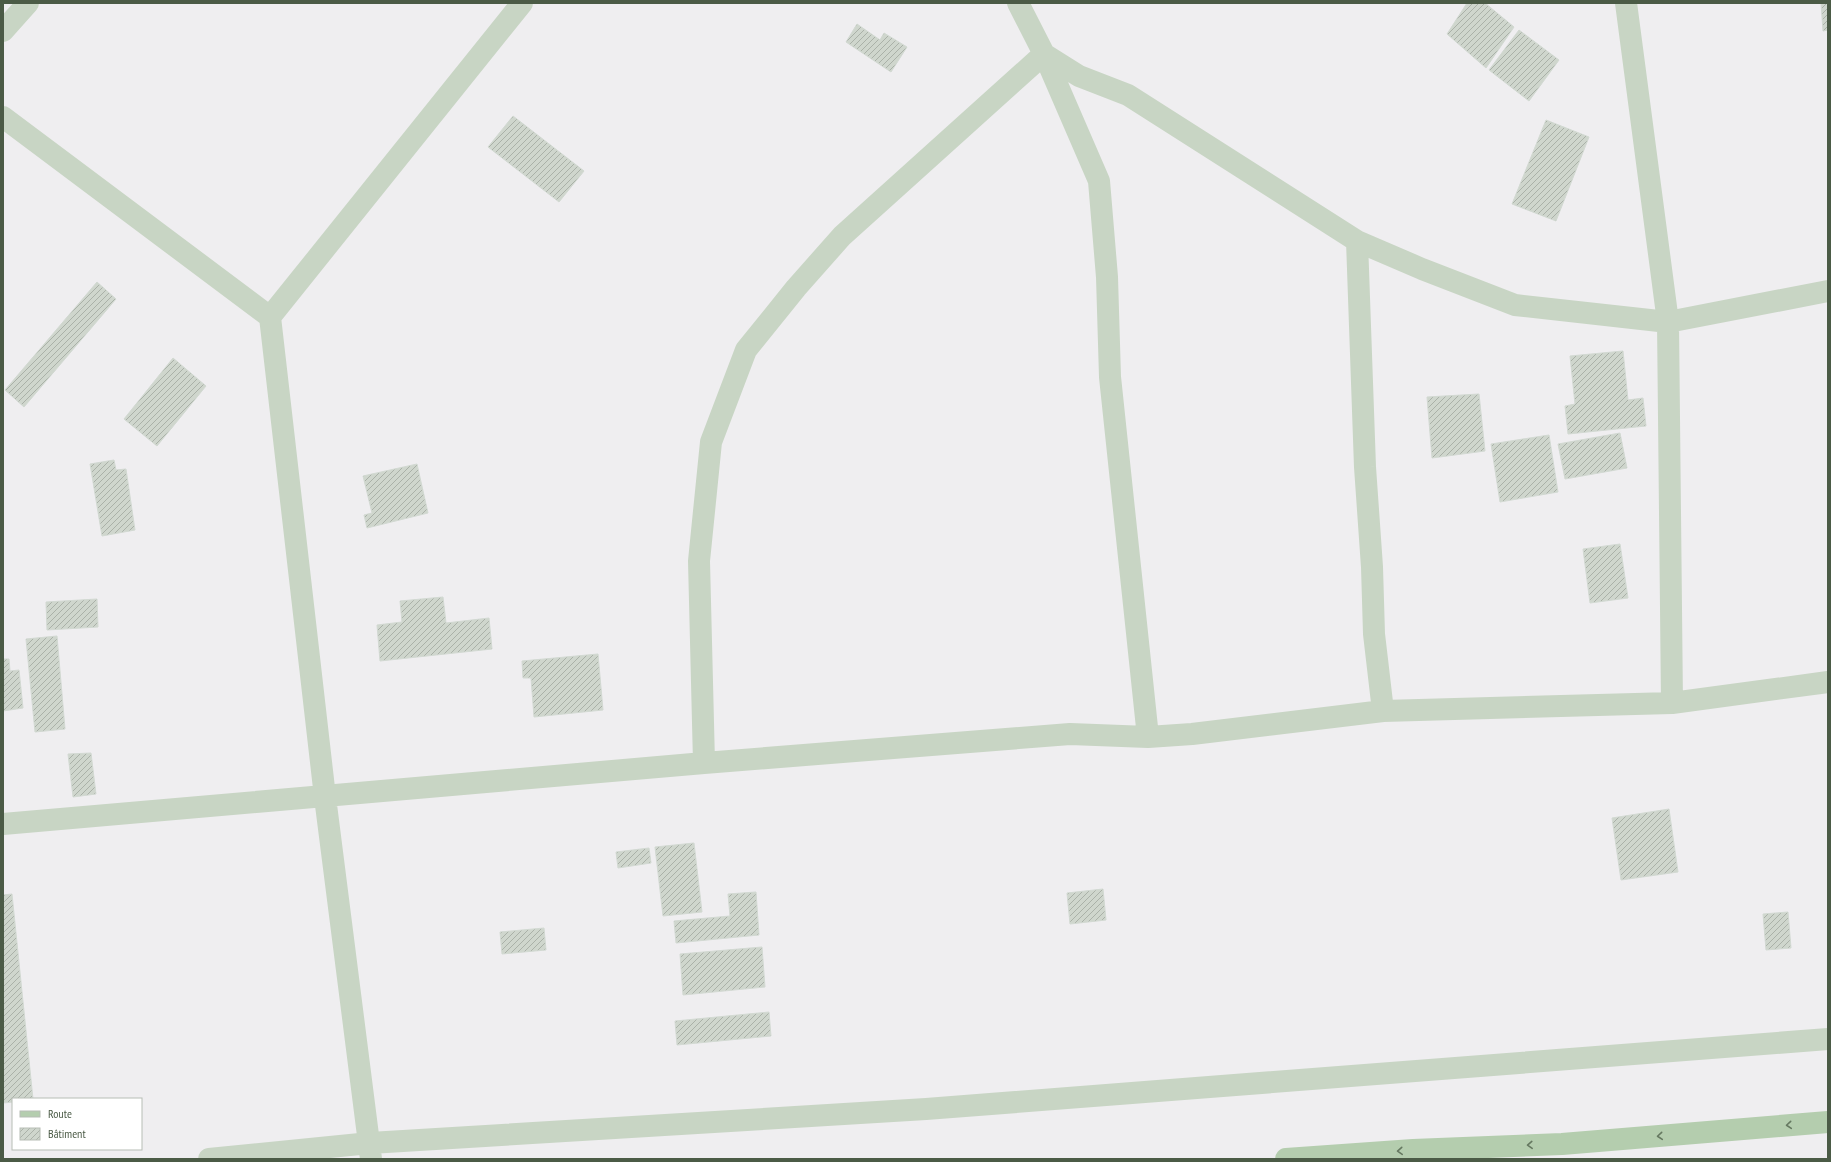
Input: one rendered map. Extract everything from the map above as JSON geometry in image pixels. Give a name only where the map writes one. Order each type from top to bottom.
[{"type":"main road","points":[[1286,1159],[1413,1150],[1562,1144],[1828,1122]]},
{"type":"street","points":[[3,31],[28,3]]},
{"type":"street","points":[[371,1151],[325,796],[270,317],[522,3]]},
{"type":"street","points":[[1018,3],[1044,54],[1099,181],[1107,278],[1110,377],[1148,737]]},
{"type":"street","points":[[1626,3],[1668,322],[1672,703]]},
{"type":"street","points":[[1044,54],[1079,76],[1128,95],[1357,241],[1422,269],[1515,305],[1668,322],[1828,291]]},
{"type":"street","points":[[704,763],[700,561],[711,442],[746,350],[796,288],[842,236],[1044,54]]},
{"type":"street","points":[[3,117],[270,317]]},
{"type":"street","points":[[1357,241],[1365,467],[1372,567],[1374,634],[1383,711]]},
{"type":"street","points":[[3,824],[704,763],[1070,734],[1148,737],[1192,734],[1383,711],[1672,703],[1828,682]]},
{"type":"street","points":[[209,1159],[371,1151],[1828,1039]]},
{"type":"building","points":[[1467,3],[1485,3],[1514,27],[1486,68],[1447,34]]},
{"type":"building","points":[[1821,3],[1828,3],[1828,30],[1823,31]]},
{"type":"building","points":[[857,24],[880,40],[884,33],[907,47],[891,72],[846,42]]},
{"type":"building","points":[[1519,30],[1559,60],[1529,101],[1489,70]]},
{"type":"building","points":[[513,116],[584,171],[559,202],[488,147]]},
{"type":"building","points":[[1546,120],[1589,137],[1556,221],[1512,204]]},
{"type":"building","points":[[97,282],[116,299],[24,407],[5,390]]},
{"type":"building","points":[[1623,351],[1628,400],[1643,398],[1646,426],[1568,434],[1565,406],[1575,404],[1570,356]]},
{"type":"building","points":[[173,358],[206,386],[157,446],[124,419]]},
{"type":"building","points":[[1479,394],[1485,451],[1432,458],[1427,397]]},
{"type":"building","points":[[1620,433],[1627,468],[1565,479],[1558,444]]},
{"type":"building","points":[[1549,435],[1558,492],[1500,502],[1491,444]]},
{"type":"building","points":[[114,460],[116,470],[126,469],[135,530],[102,536],[90,464]]},
{"type":"building","points":[[417,464],[428,513],[367,528],[364,515],[372,513],[363,476]]},
{"type":"building","points":[[1620,544],[1628,598],[1590,603],[1583,549]]},
{"type":"building","points":[[443,597],[446,623],[489,618],[492,649],[380,661],[377,625],[402,622],[400,601]]},
{"type":"building","points":[[97,599],[98,627],[47,630],[46,602]]},
{"type":"building","points":[[57,636],[65,729],[35,732],[26,639]]},
{"type":"building","points":[[598,654],[603,710],[534,717],[531,678],[523,678],[522,661]]},
{"type":"building","points":[[3,659],[9,659],[10,671],[19,670],[23,708],[3,711]]},
{"type":"building","points":[[91,753],[96,794],[73,797],[68,754]]},
{"type":"building","points":[[1669,809],[1678,872],[1621,880],[1612,818]]},
{"type":"building","points":[[694,843],[702,912],[663,916],[655,847]]},
{"type":"building","points":[[649,848],[651,863],[618,868],[616,852]]},
{"type":"building","points":[[1103,889],[1106,920],[1070,924],[1067,893]]},
{"type":"building","points":[[756,892],[759,935],[676,943],[674,921],[730,916],[728,894]]},
{"type":"building","points":[[12,894],[33,1098],[12,1098],[12,1102],[3,1103],[3,895]]},
{"type":"building","points":[[1788,912],[1791,948],[1766,950],[1763,914]]},
{"type":"building","points":[[544,928],[546,950],[502,954],[500,932]]},
{"type":"building","points":[[762,947],[765,987],[683,995],[680,954]]},
{"type":"building","points":[[769,1012],[771,1036],[677,1045],[675,1021]]}]
